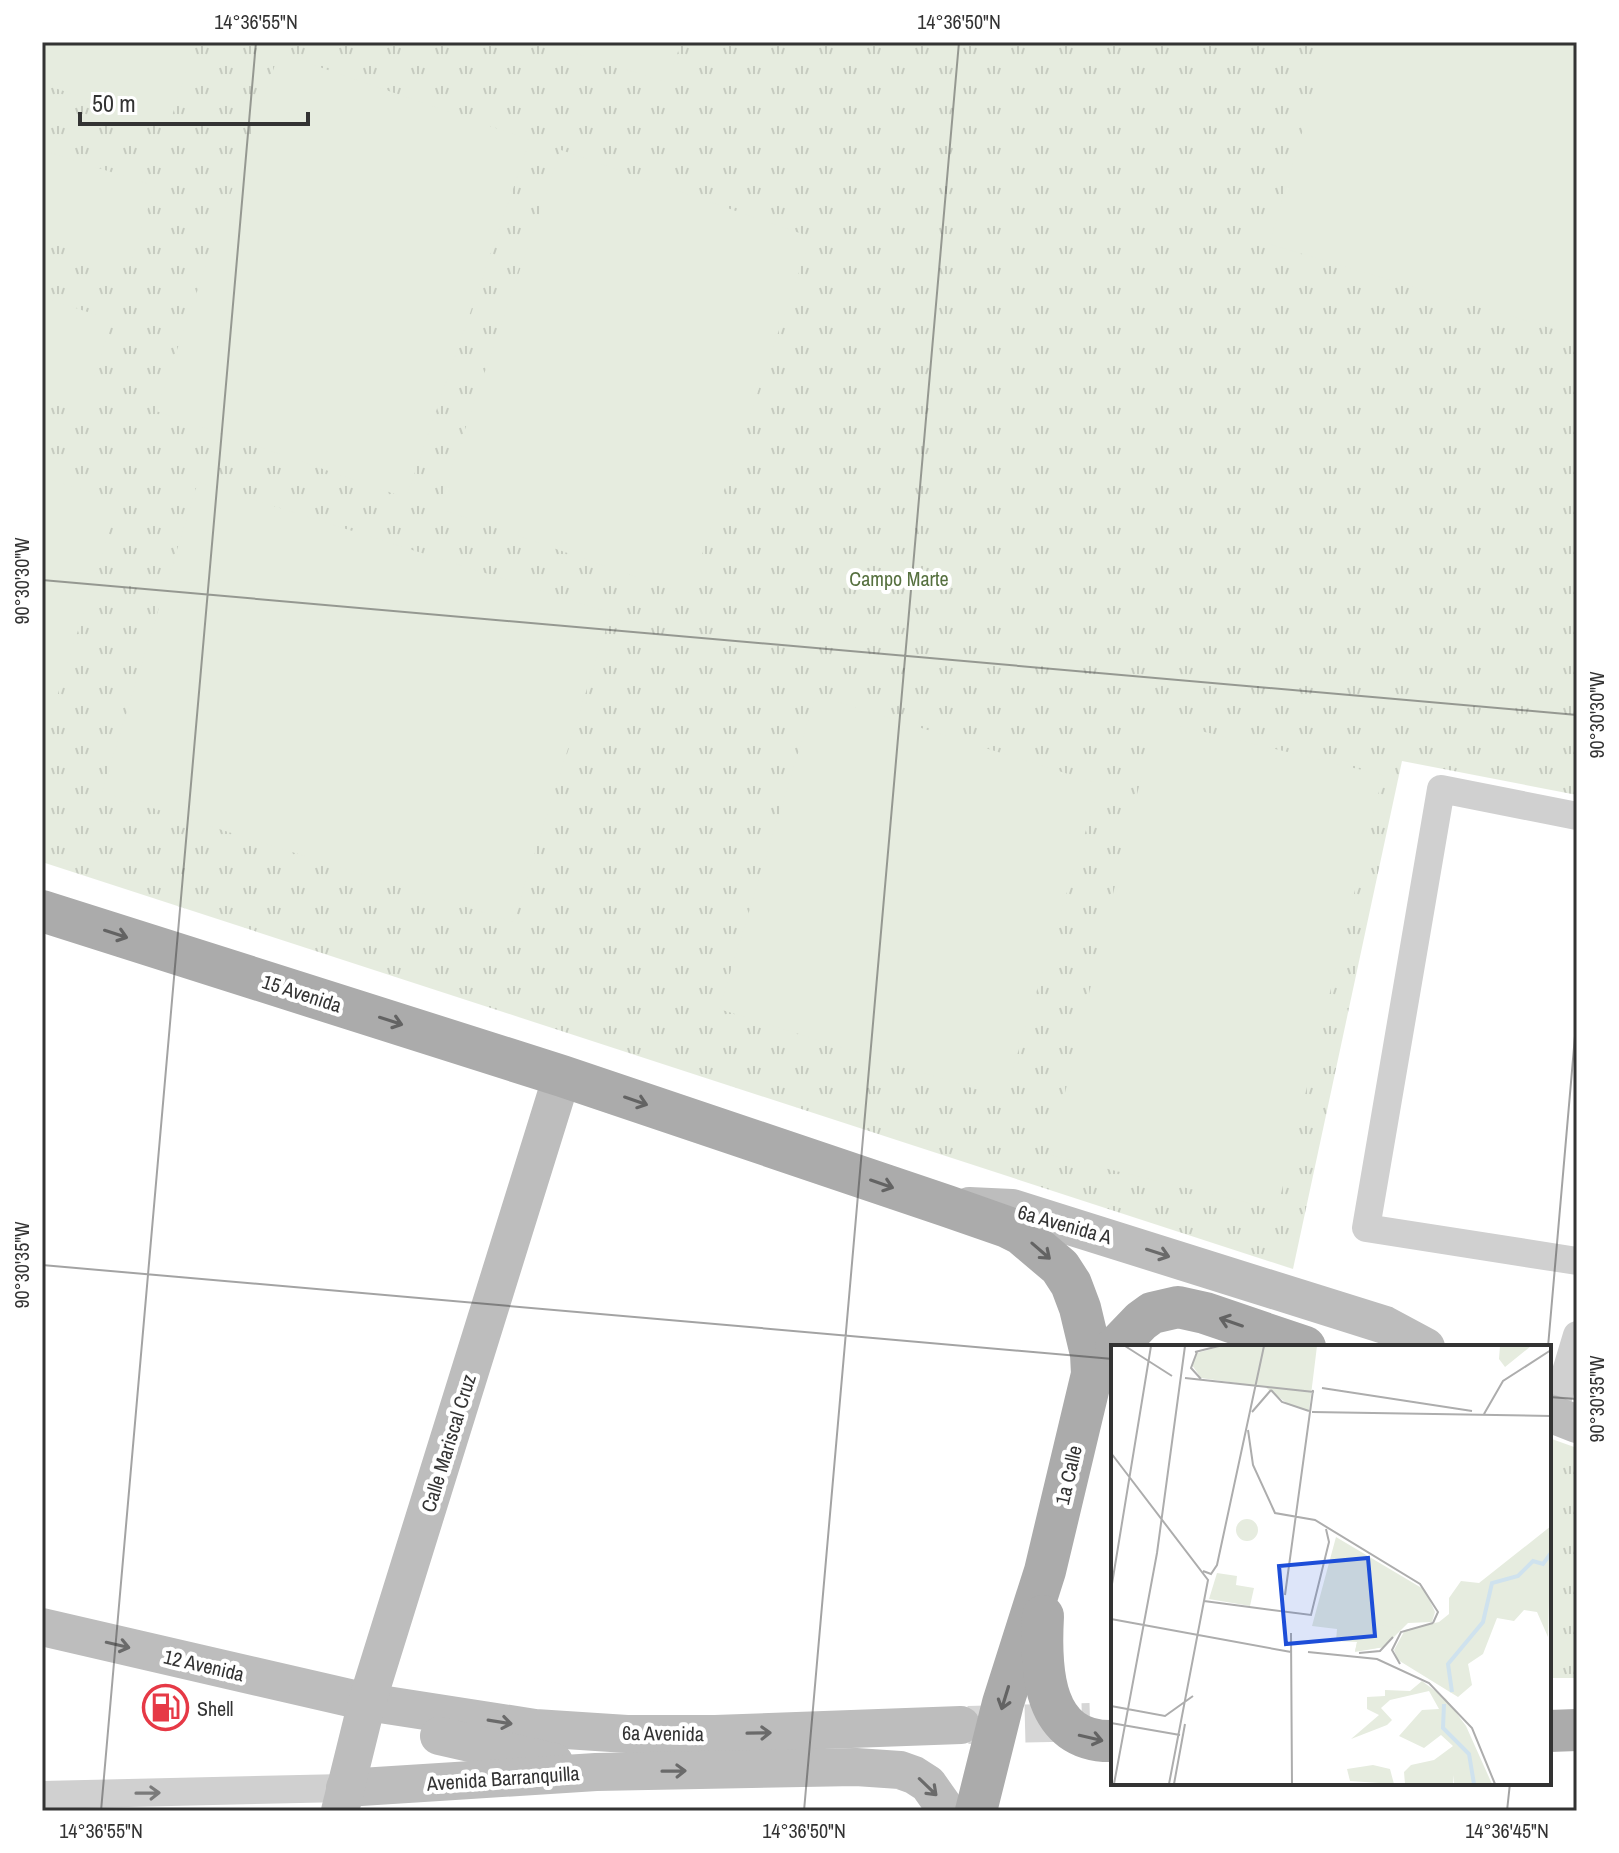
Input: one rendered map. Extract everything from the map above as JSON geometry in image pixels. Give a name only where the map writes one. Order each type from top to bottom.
[{"type":"main road","name":"15 Avenida","points":[[42,911],[562,1076]]},
{"type":"main road","name":"6a Avenida A","points":[[562,1076],[947,1206]]},
{"type":"main road","name":"1a Calle","points":[[947,1206],[1021,1234],[1060,1267],[1071,1284],[1080,1308],[1091,1354],[1107,1357],[1003,1703],[976,1811]]},
{"type":"main road","points":[[1118,1345],[1152,1313],[1178,1307],[1299,1345]]},
{"type":"main road","points":[[1045,1571],[1043,1668],[1050,1702],[1076,1734],[1097,1742],[1111,1741]]},
{"type":"main road","points":[[1551,1731],[1577,1730]]},
{"type":"street","points":[[1577,816],[1441,789],[1366,1228],[1577,1261]]},
{"type":"street","name":"Calle Mariscal Cruz","points":[[342,1799],[367,1702],[562,1076]]},
{"type":"street","name":"6a Avenida A","points":[[947,1206],[1012,1208],[1075,1226],[1385,1325],[1422,1345]]},
{"type":"street","points":[[1560,1417],[1577,1335]]},
{"type":"street","name":"12 Avenida","points":[[42,1627],[367,1702]]},
{"type":"street","points":[[367,1702],[412,1730],[596,1772]]},
{"type":"street","name":"6a Avenida","points":[[367,1702],[535,1728],[627,1734],[772,1733],[961,1725]]},
{"type":"street","points":[[1551,1712],[1577,1711]]},
{"type":"street","name":"Avenida Barranquilla","points":[[42,1795],[342,1799],[596,1772],[856,1767],[900,1770],[914,1775],[928,1784],[947,1811]]},
{"type":"green space","name":"Campo Marte","points":[[42,42],[1577,42],[1577,795],[1402,761],[1293,1269],[42,862]]},
{"type":"green space","points":[[42,42],[195,44],[169,125],[42,84]]},
{"type":"green space","points":[[540,42],[681,42],[668,83]]},
{"type":"green space","points":[[1329,42],[1577,42],[1577,336],[1269,244]]},
{"type":"green space","points":[[279,53],[530,140],[406,498],[156,411]]},
{"type":"green space","points":[[42,150],[155,186],[129,268],[42,239]]},
{"type":"green space","points":[[561,150],[811,237],[688,595],[438,508]]},
{"type":"green space","points":[[42,297],[112,320],[87,401],[42,386]]},
{"type":"green space","points":[[42,477],[119,501],[42,744]]},
{"type":"green space","points":[[198,482],[611,613],[513,922],[102,792]]},
{"type":"green space","points":[[816,695],[1100,784],[1004,1098],[719,1009]]},
{"type":"green space","points":[[1155,720],[1383,775],[1277,1210],[1050,1155]]},
{"type":"green space","points":[[1551,1439],[1577,1448],[1577,1678],[1551,1678]]},
{"type":"tunnel","points":[[968,1725],[1090,1722]]},
{"type":"place","name":"Shell","points":[[166,1708]]}]
